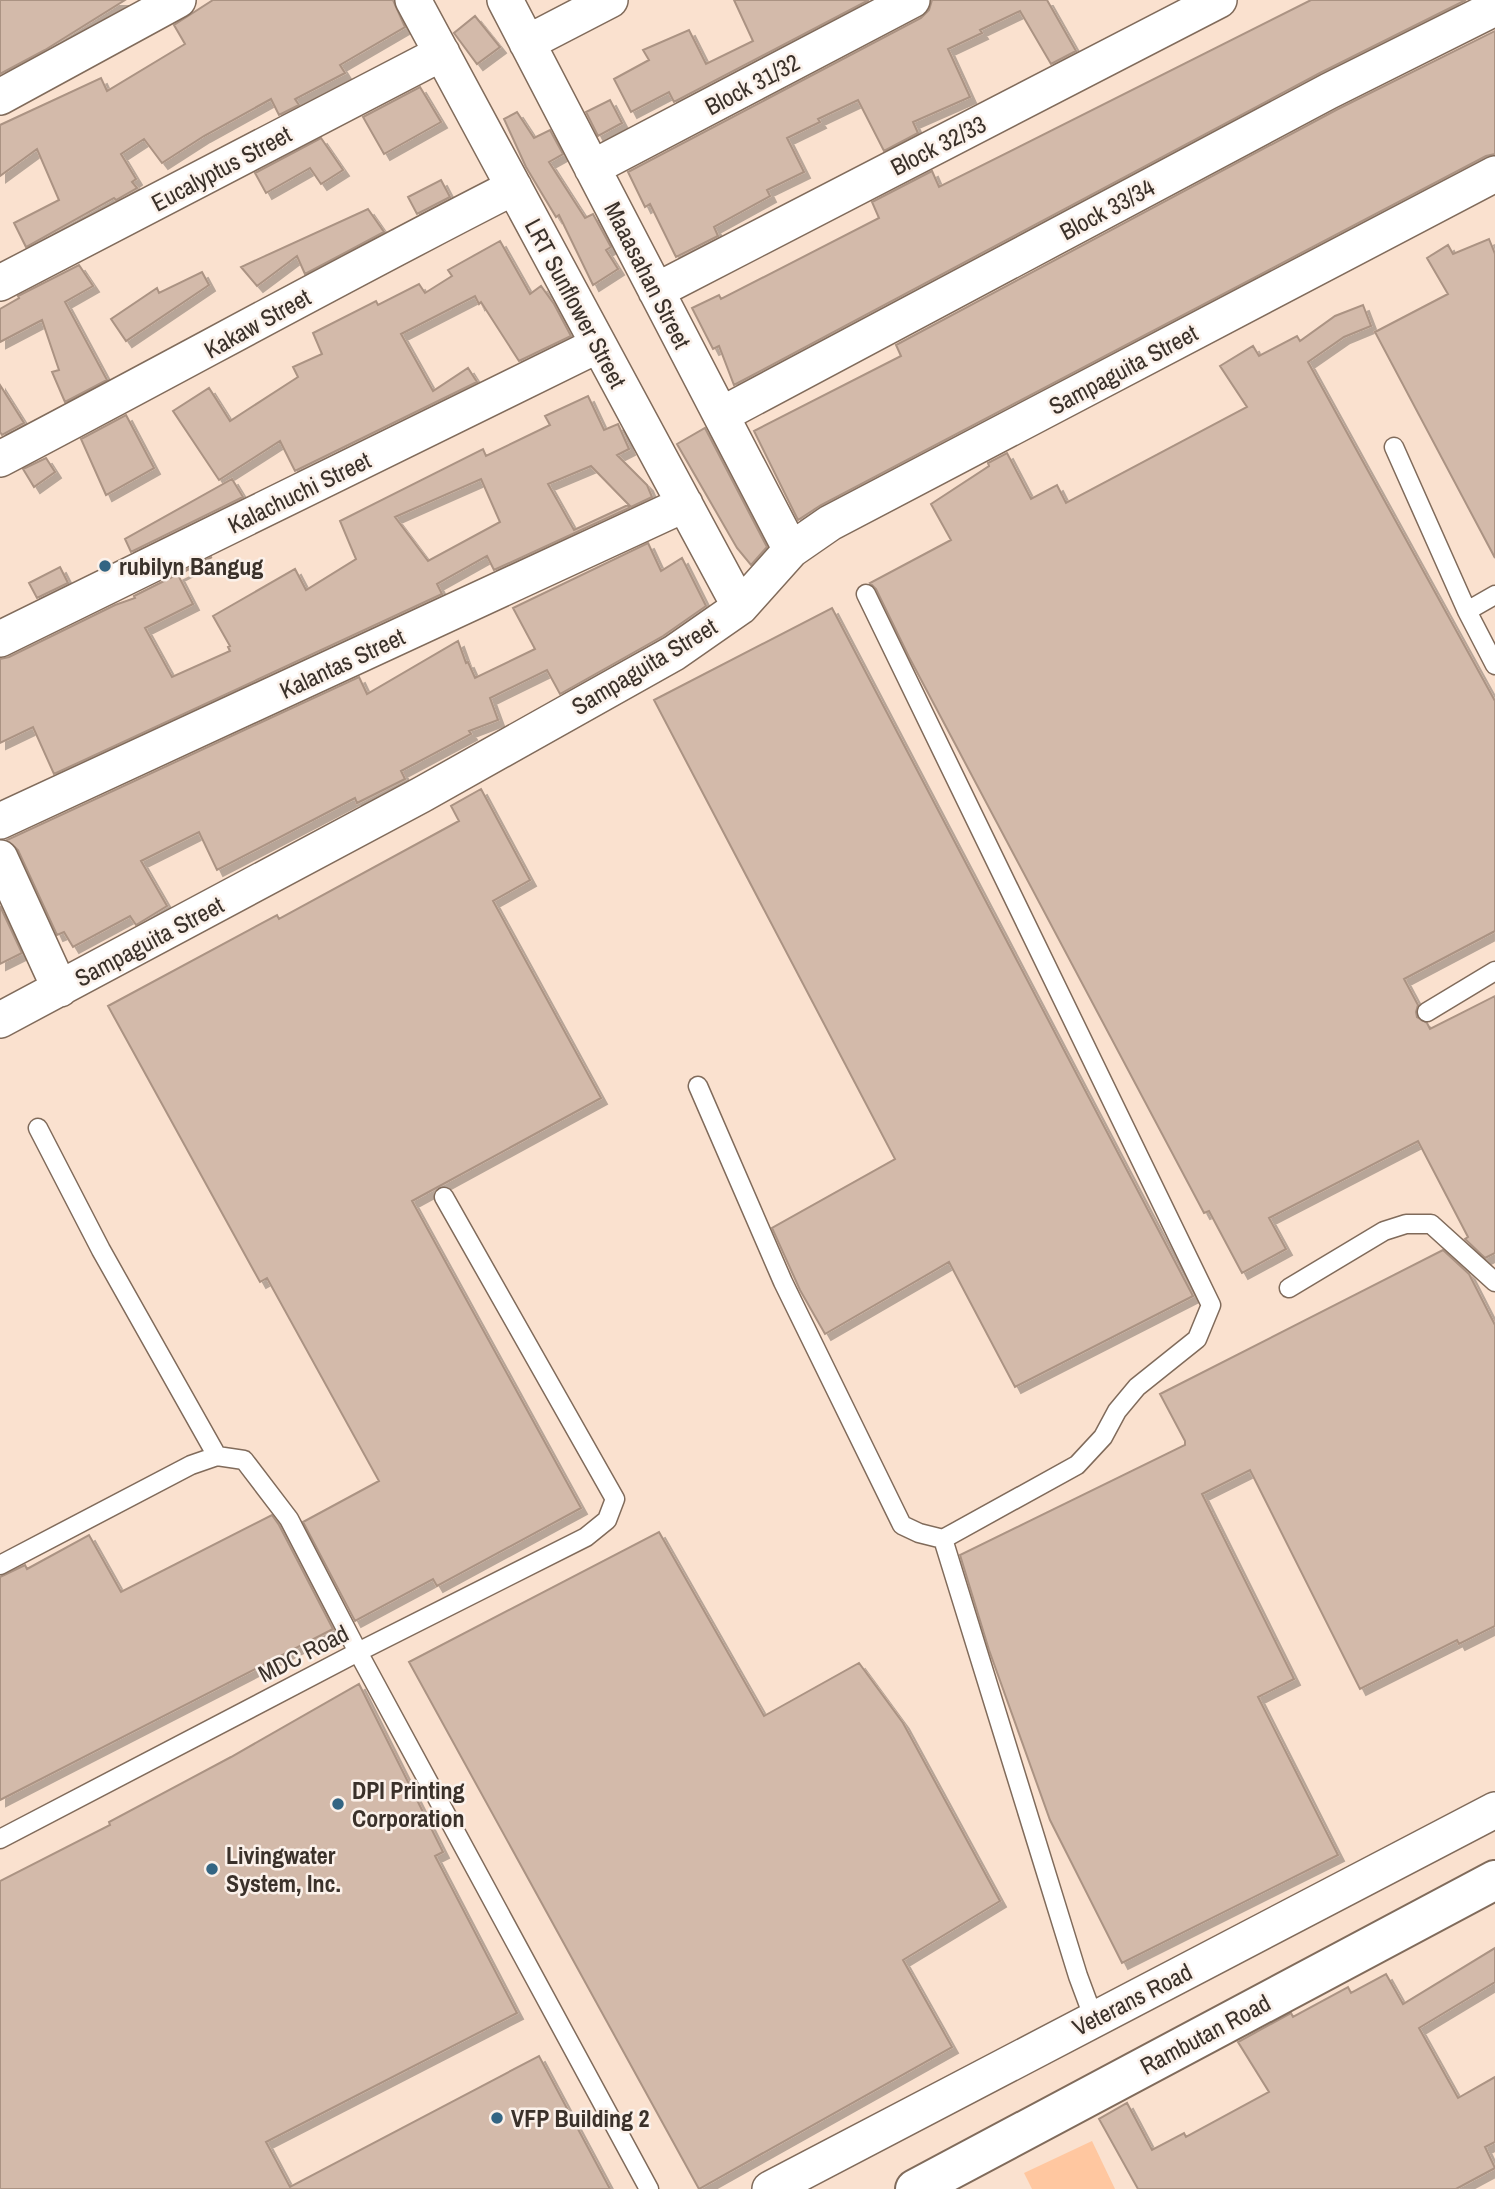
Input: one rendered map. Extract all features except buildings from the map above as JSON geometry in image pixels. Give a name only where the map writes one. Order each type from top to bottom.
[{"type":"street","points":[[0,97],[178,0]]},
{"type":"street","name":"LRT Sunflower Street","points":[[413,0],[740,607]]},
{"type":"street","name":"Maaasahan Street","points":[[505,0],[791,550]]},
{"type":"street","points":[[527,43],[610,0]]},
{"type":"street","name":"Block 31/32","points":[[592,168],[912,0]]},
{"type":"street","name":"Block 32/33","points":[[656,291],[1219,0]]},
{"type":"street","name":"Block 33/34","points":[[721,415],[1329,91],[1495,8]]},
{"type":"street","name":"Eucalyptus Street","points":[[0,283],[442,53]]},
{"type":"street","name":"Sampaguita Street","points":[[0,1020],[421,794],[674,653],[740,607],[791,550],[830,523],[1495,174]]},
{"type":"street","name":"Kakaw Street","points":[[0,458],[514,187]]},
{"type":"street","name":"Kalachuchi Street","points":[[0,639],[598,345]]},
{"type":"street","name":"Kalantas Street","points":[[0,821],[685,504]]},
{"type":"street","points":[[0,858],[60,989]]},
{"type":"street","name":"Veterans Road","points":[[770,2189],[1495,1810]]},
{"type":"street","name":"Rambutan Road","points":[[915,2189],[1495,1880]]},
{"type":"lane","points":[[1394,447],[1466,611],[1495,665]]},
{"type":"lane","points":[[698,1086],[783,1282],[902,1525],[943,1539],[1077,1465],[1103,1437],[1117,1411],[1137,1387],[1196,1339],[1211,1306],[866,594]]},
{"type":"lane","points":[[1466,611],[1495,595]]},
{"type":"lane","points":[[1427,1012],[1495,971]]},
{"type":"lane","points":[[38,1128],[101,1250],[217,1456]]},
{"type":"lane","name":"MDC Road","points":[[0,1839],[358,1652],[586,1537],[607,1520],[615,1499],[444,1197]]},
{"type":"lane","points":[[1289,1288],[1384,1231],[1406,1224],[1431,1224],[1495,1282]]},
{"type":"lane","points":[[0,1565],[191,1465],[217,1456],[244,1460],[289,1519],[358,1652],[649,2189]]},
{"type":"lane","points":[[943,1539],[1074,1963],[1094,2019]]},
{"type":"shaded area","points":[[1092,2141],[1115,2189],[1032,2189],[1024,2173]]},
{"type":"place","name":"rubilyn Bangug","points":[[105,566]]},
{"type":"place","name":"DPI Printing Corporation","points":[[338,1804]]},
{"type":"place","name":"Livingwater System, Inc.","points":[[212,1869]]},
{"type":"place","name":"VFP Building 2","points":[[497,2118]]}]
